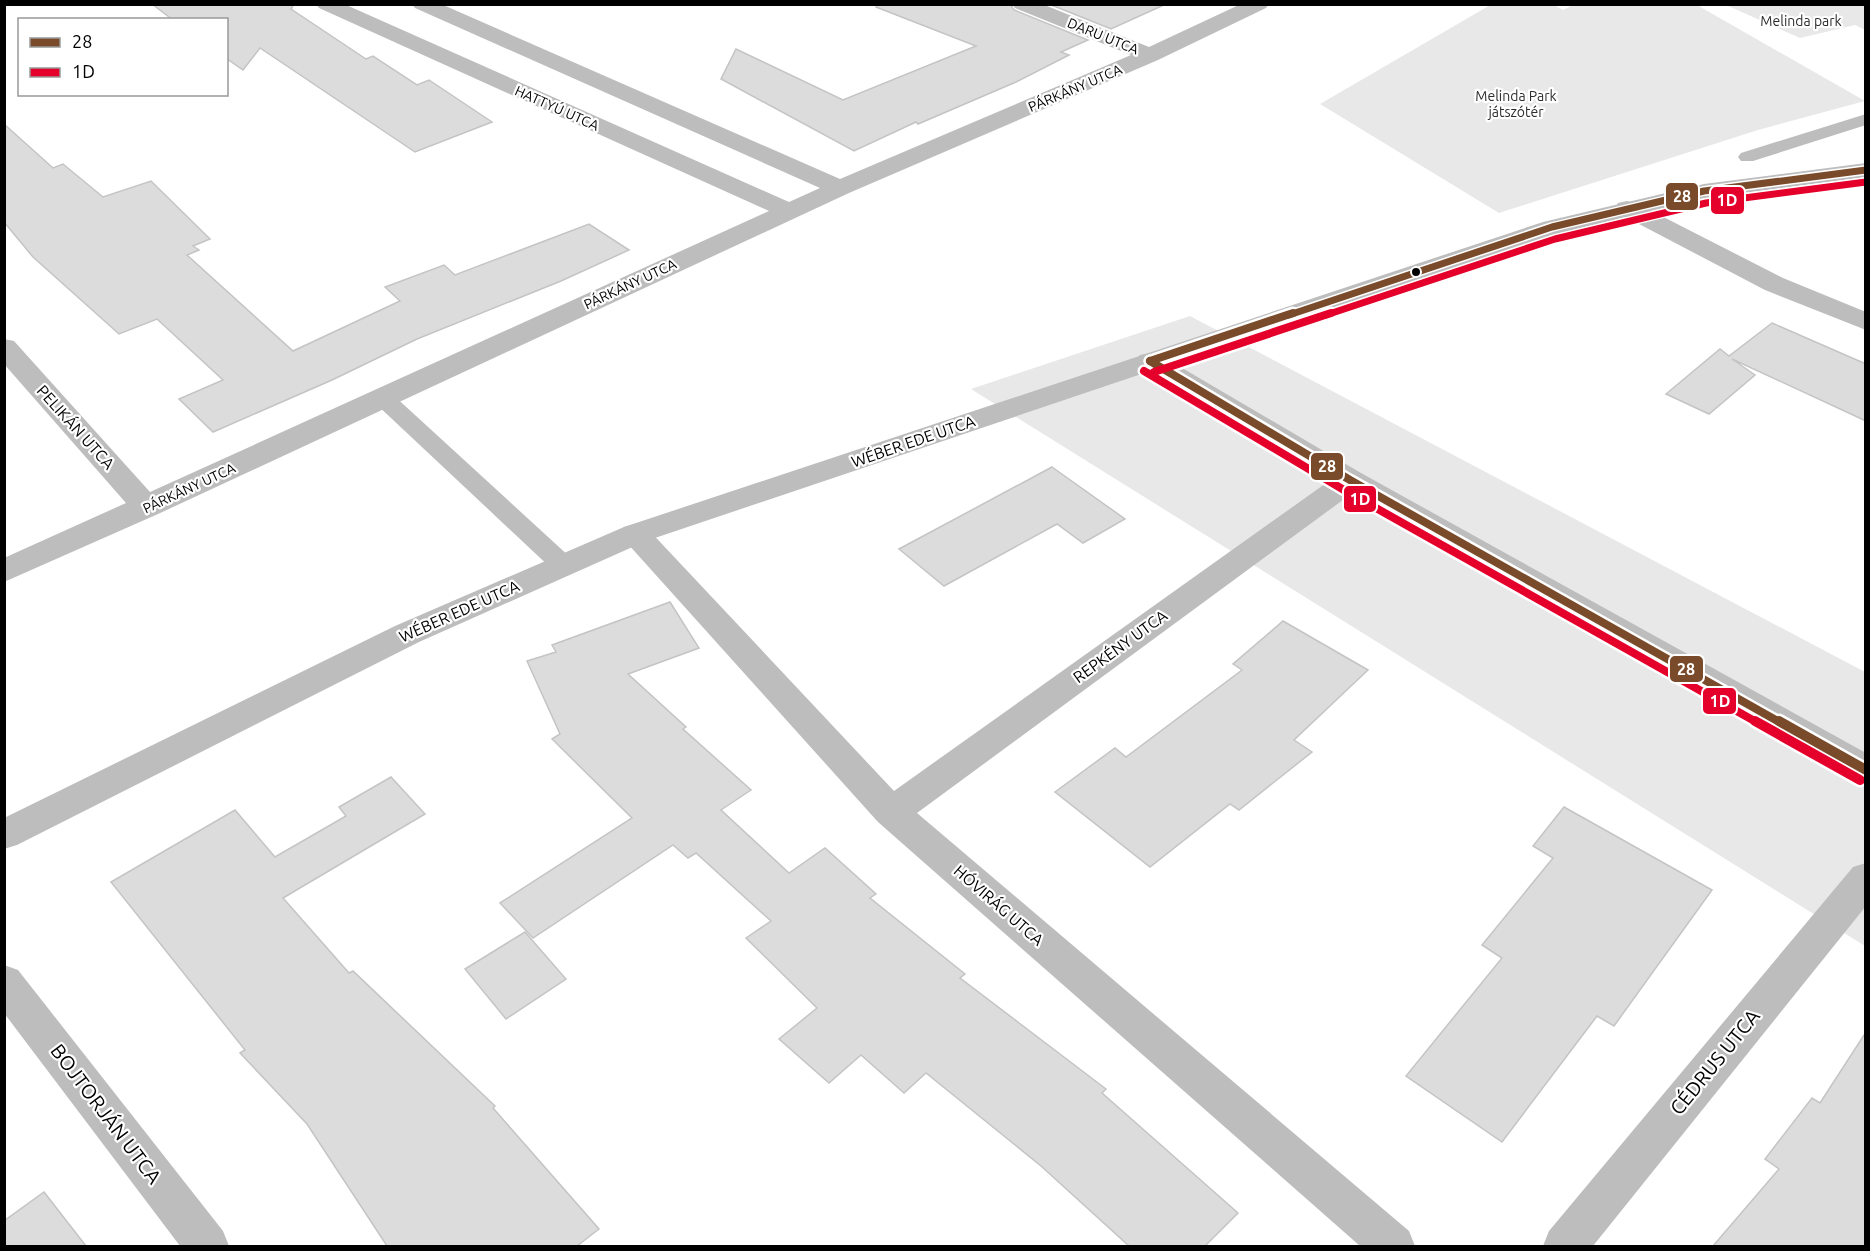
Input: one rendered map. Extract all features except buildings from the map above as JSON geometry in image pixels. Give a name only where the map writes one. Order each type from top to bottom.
[{"type":"street","name":"HATTYÚ UTCA","points":[[326,4],[789,212]]},
{"type":"street","points":[[422,4],[840,188]]},
{"type":"street","name":"DARU UTCA","points":[[1022,4],[1150,55]]},
{"type":"street","name":"PÁRKÁNY UTCA","points":[[4,571],[840,188],[1150,55],[1259,4]]},
{"type":"street","name":"WÉBER EDE UTCA","points":[[4,835],[407,634],[562,564],[635,534],[1552,227],[1704,191],[1866,170]]},
{"type":"street","points":[[1627,208],[1774,284],[1866,322]]},
{"type":"street","name":"PELIKÁN UTCA","points":[[4,347],[147,507]]},
{"type":"street","points":[[1150,361],[1350,480],[1866,770]]},
{"type":"street","name":"REPKÉNY UTCA","points":[[891,812],[1350,480]]},
{"type":"street","name":"HÓVIRÁG UTCA","points":[[635,534],[891,812],[1393,1246]]},
{"type":"street","name":"CÉDRUS UTCA","points":[[1564,1246],[1866,878]]},
{"type":"street","name":"BOJTORJÁN UTCA","points":[[4,982],[207,1246]]},
{"type":"lane","points":[[1747,157],[1866,119]]},
{"type":"lane","points":[[383,398],[562,564]]},
{"type":"green space","name":"Melinda Park játszótér","points":[[1492,4],[1554,5],[1563,10],[1575,4],[1697,5],[1865,101],[1758,130],[1499,213],[1320,104]]},
{"type":"green space","name":"Melinda park","points":[[1726,5],[1865,5],[1865,30],[1855,25],[1800,38]]},
{"type":"green space","points":[[1190,316],[1865,672],[1865,946],[971,389]]},
{"type":"transit line","name":"28","points":[[1150,361],[1552,227],[1704,191],[1866,170]]},
{"type":"transit line","name":"1D","points":[[1154,372],[1555,239],[1706,203],[1866,182]]},
{"type":"transit line","name":"28","points":[[1150,361],[1350,480],[1866,770]]},
{"type":"transit line","name":"1D","points":[[1144,371],[1344,490],[1860,780]]}]
